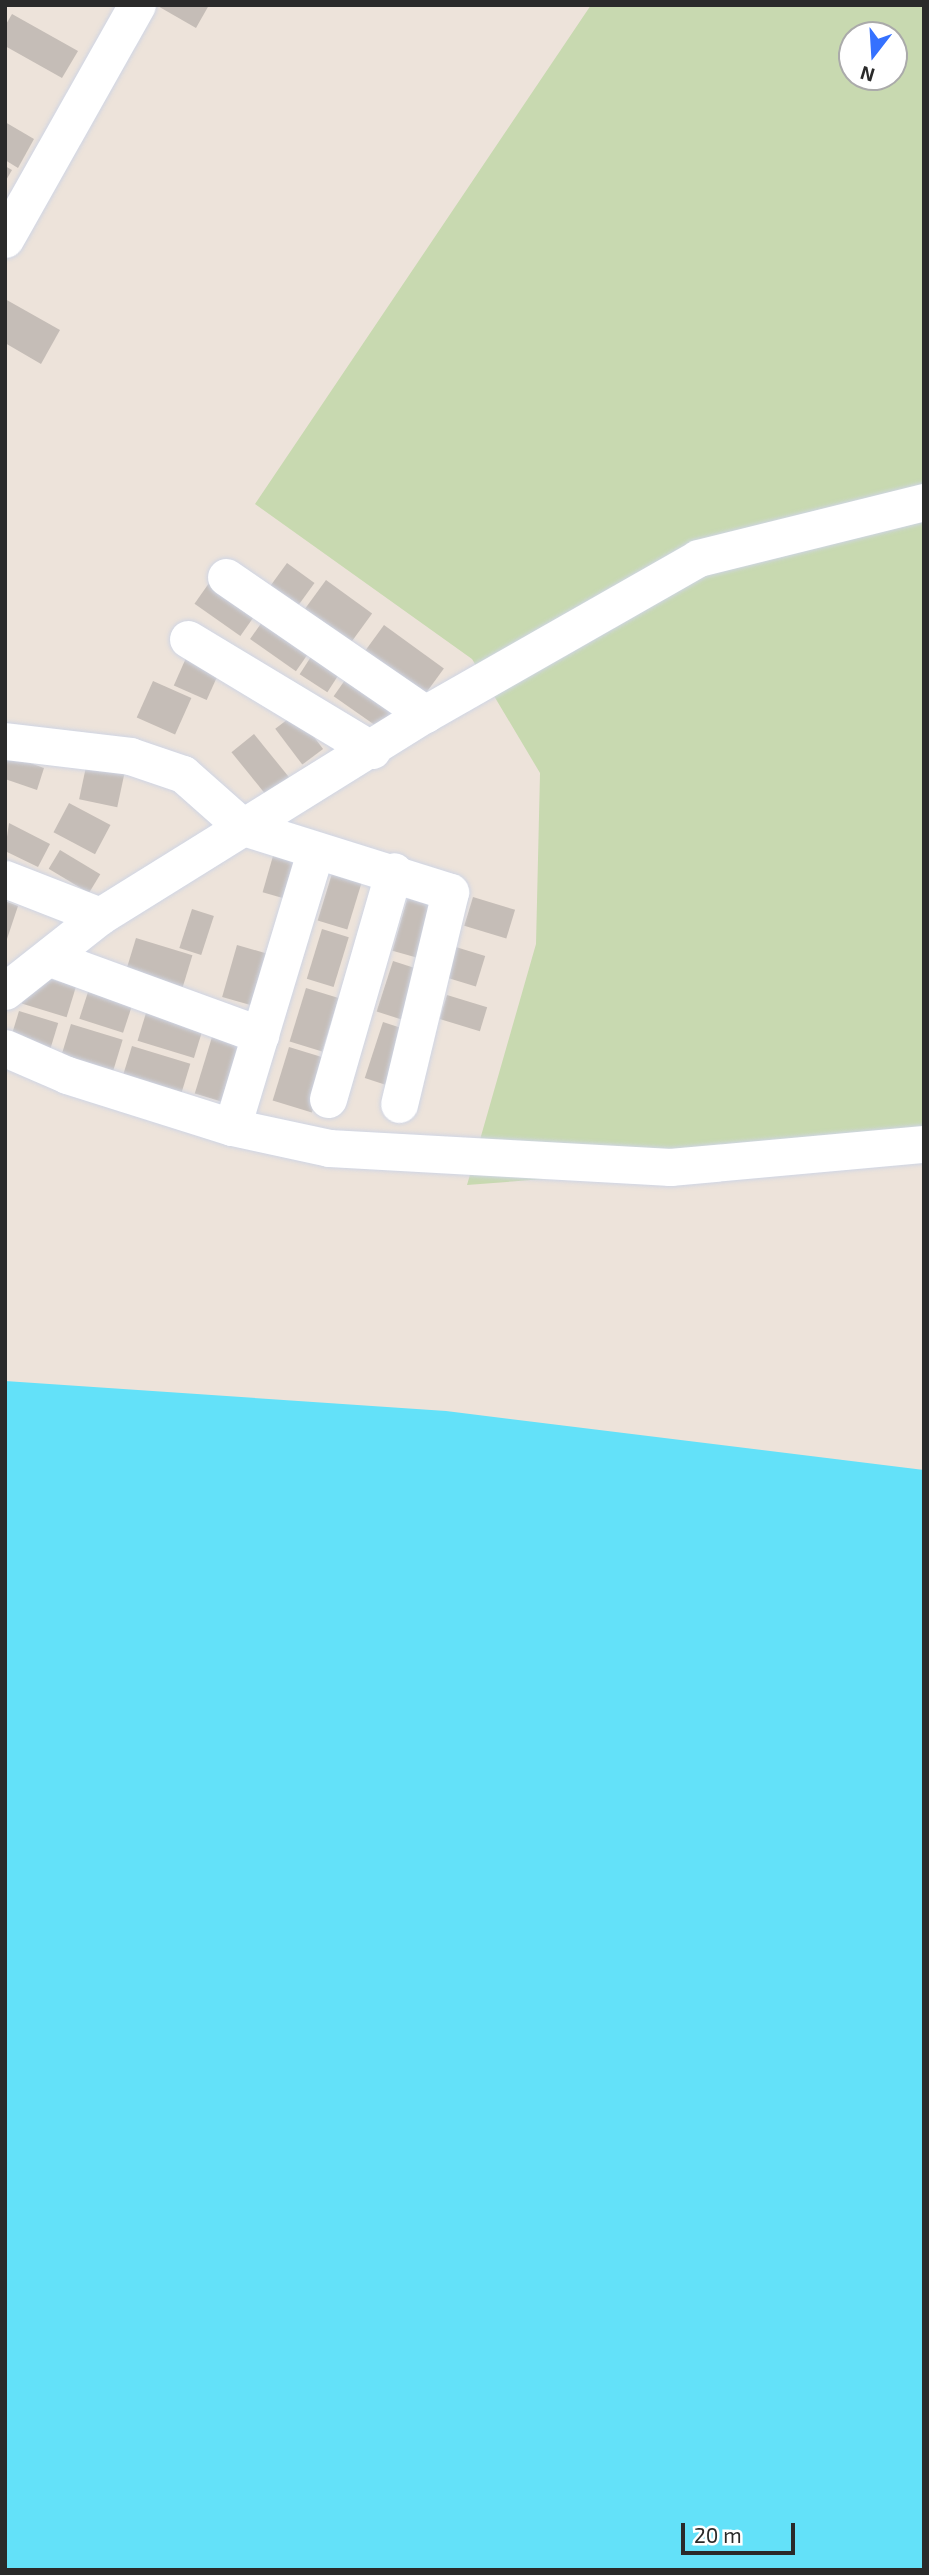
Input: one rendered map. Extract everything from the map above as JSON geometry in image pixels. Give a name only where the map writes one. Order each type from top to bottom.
[{"type":"street","points":[[5,239],[137,5]]},
{"type":"street","points":[[5,992],[100,916],[372,750],[425,714],[698,558],[924,502]]},
{"type":"street","points":[[226,577],[425,714]]},
{"type":"street","points":[[188,639],[372,750]]},
{"type":"street","points":[[5,741],[130,756],[183,774],[243,827],[315,852],[394,871],[450,892],[398,1104]]},
{"type":"street","points":[[232,1126],[315,852]]},
{"type":"street","points":[[328,1099],[394,871]]},
{"type":"street","points":[[5,879],[100,916]]},
{"type":"street","points":[[50,958],[260,1035]]},
{"type":"street","points":[[5,1048],[67,1075],[232,1126],[330,1149],[670,1167],[924,1144]]},
{"type":"green space","points":[[591,5],[924,5],[924,1150],[467,1185],[536,944],[540,773],[472,659],[255,504]]},
{"type":"water","points":[[5,1381],[446,1411],[924,1470],[924,2570],[5,2570]]},
{"type":"building","points":[[156,5],[209,5],[196,28]]},
{"type":"building","points":[[12,14],[78,51],[62,78],[5,46],[5,26]]},
{"type":"building","points":[[5,122],[34,139],[18,168],[5,160]]},
{"type":"building","points":[[5,166],[12,170],[5,182]]},
{"type":"building","points":[[5,299],[60,330],[41,364],[5,343]]},
{"type":"building","points":[[287,563],[315,583],[295,610],[267,591]]},
{"type":"building","points":[[214,576],[260,608],[240,636],[194,604]]},
{"type":"building","points":[[326,580],[372,614],[349,646],[302,612]]},
{"type":"building","points":[[269,612],[315,644],[296,671],[250,639]]},
{"type":"building","points":[[384,625],[444,668],[423,698],[363,654]]},
{"type":"building","points":[[316,649],[344,667],[327,692],[300,674]]},
{"type":"building","points":[[186,658],[219,673],[207,700],[174,685]]},
{"type":"building","points":[[352,670],[400,703],[381,729],[334,696]]},
{"type":"building","points":[[153,681],[191,698],[175,735],[137,718]]},
{"type":"building","points":[[296,713],[323,749],[302,765],[275,729]]},
{"type":"building","points":[[254,734],[290,778],[267,797],[231,752]]},
{"type":"building","points":[[5,754],[44,768],[37,790],[5,779]]},
{"type":"building","points":[[87,762],[125,770],[117,807],[79,799]]},
{"type":"building","points":[[69,803],[110,825],[95,854],[54,832]]},
{"type":"building","points":[[9,823],[50,844],[38,867],[5,851]]},
{"type":"building","points":[[275,849],[303,857],[290,900],[263,892]]},
{"type":"building","points":[[60,850],[100,874],[89,893],[49,869]]},
{"type":"building","points":[[334,867],[364,876],[347,930],[318,921]]},
{"type":"building","points":[[409,893],[444,903],[427,961],[392,951]]},
{"type":"building","points":[[473,897],[515,910],[506,939],[464,926]]},
{"type":"building","points":[[5,901],[18,906],[6,942],[5,942]]},
{"type":"building","points":[[192,909],[214,916],[201,955],[179,948]]},
{"type":"building","points":[[322,929],[349,937],[334,987],[307,979]]},
{"type":"building","points":[[136,938],[192,955],[182,990],[125,972]]},
{"type":"building","points":[[446,944],[485,956],[476,987],[437,975]]},
{"type":"building","points":[[237,945],[271,955],[256,1007],[222,997]]},
{"type":"building","points":[[393,961],[426,972],[410,1022],[377,1011]]},
{"type":"building","points":[[31,973],[76,987],[67,1017],[22,1004]]},
{"type":"building","points":[[306,988],[339,998],[322,1051],[290,1042]]},
{"type":"building","points":[[88,992],[132,1006],[123,1033],[79,1019]]},
{"type":"building","points":[[447,995],[487,1007],[480,1031],[440,1019]]},
{"type":"building","points":[[19,1011],[58,1023],[49,1053],[10,1041]]},
{"type":"building","points":[[146,1013],[202,1030],[194,1058],[138,1041]]},
{"type":"building","points":[[383,1022],[413,1032],[395,1088],[365,1078]]},
{"type":"building","points":[[71,1024],[123,1040],[112,1073],[61,1057]]},
{"type":"building","points":[[212,1037],[242,1046],[224,1102],[195,1093]]},
{"type":"building","points":[[132,1046],[190,1064],[181,1094],[123,1077]]},
{"type":"building","points":[[289,1047],[328,1059],[312,1113],[273,1101]]}]
